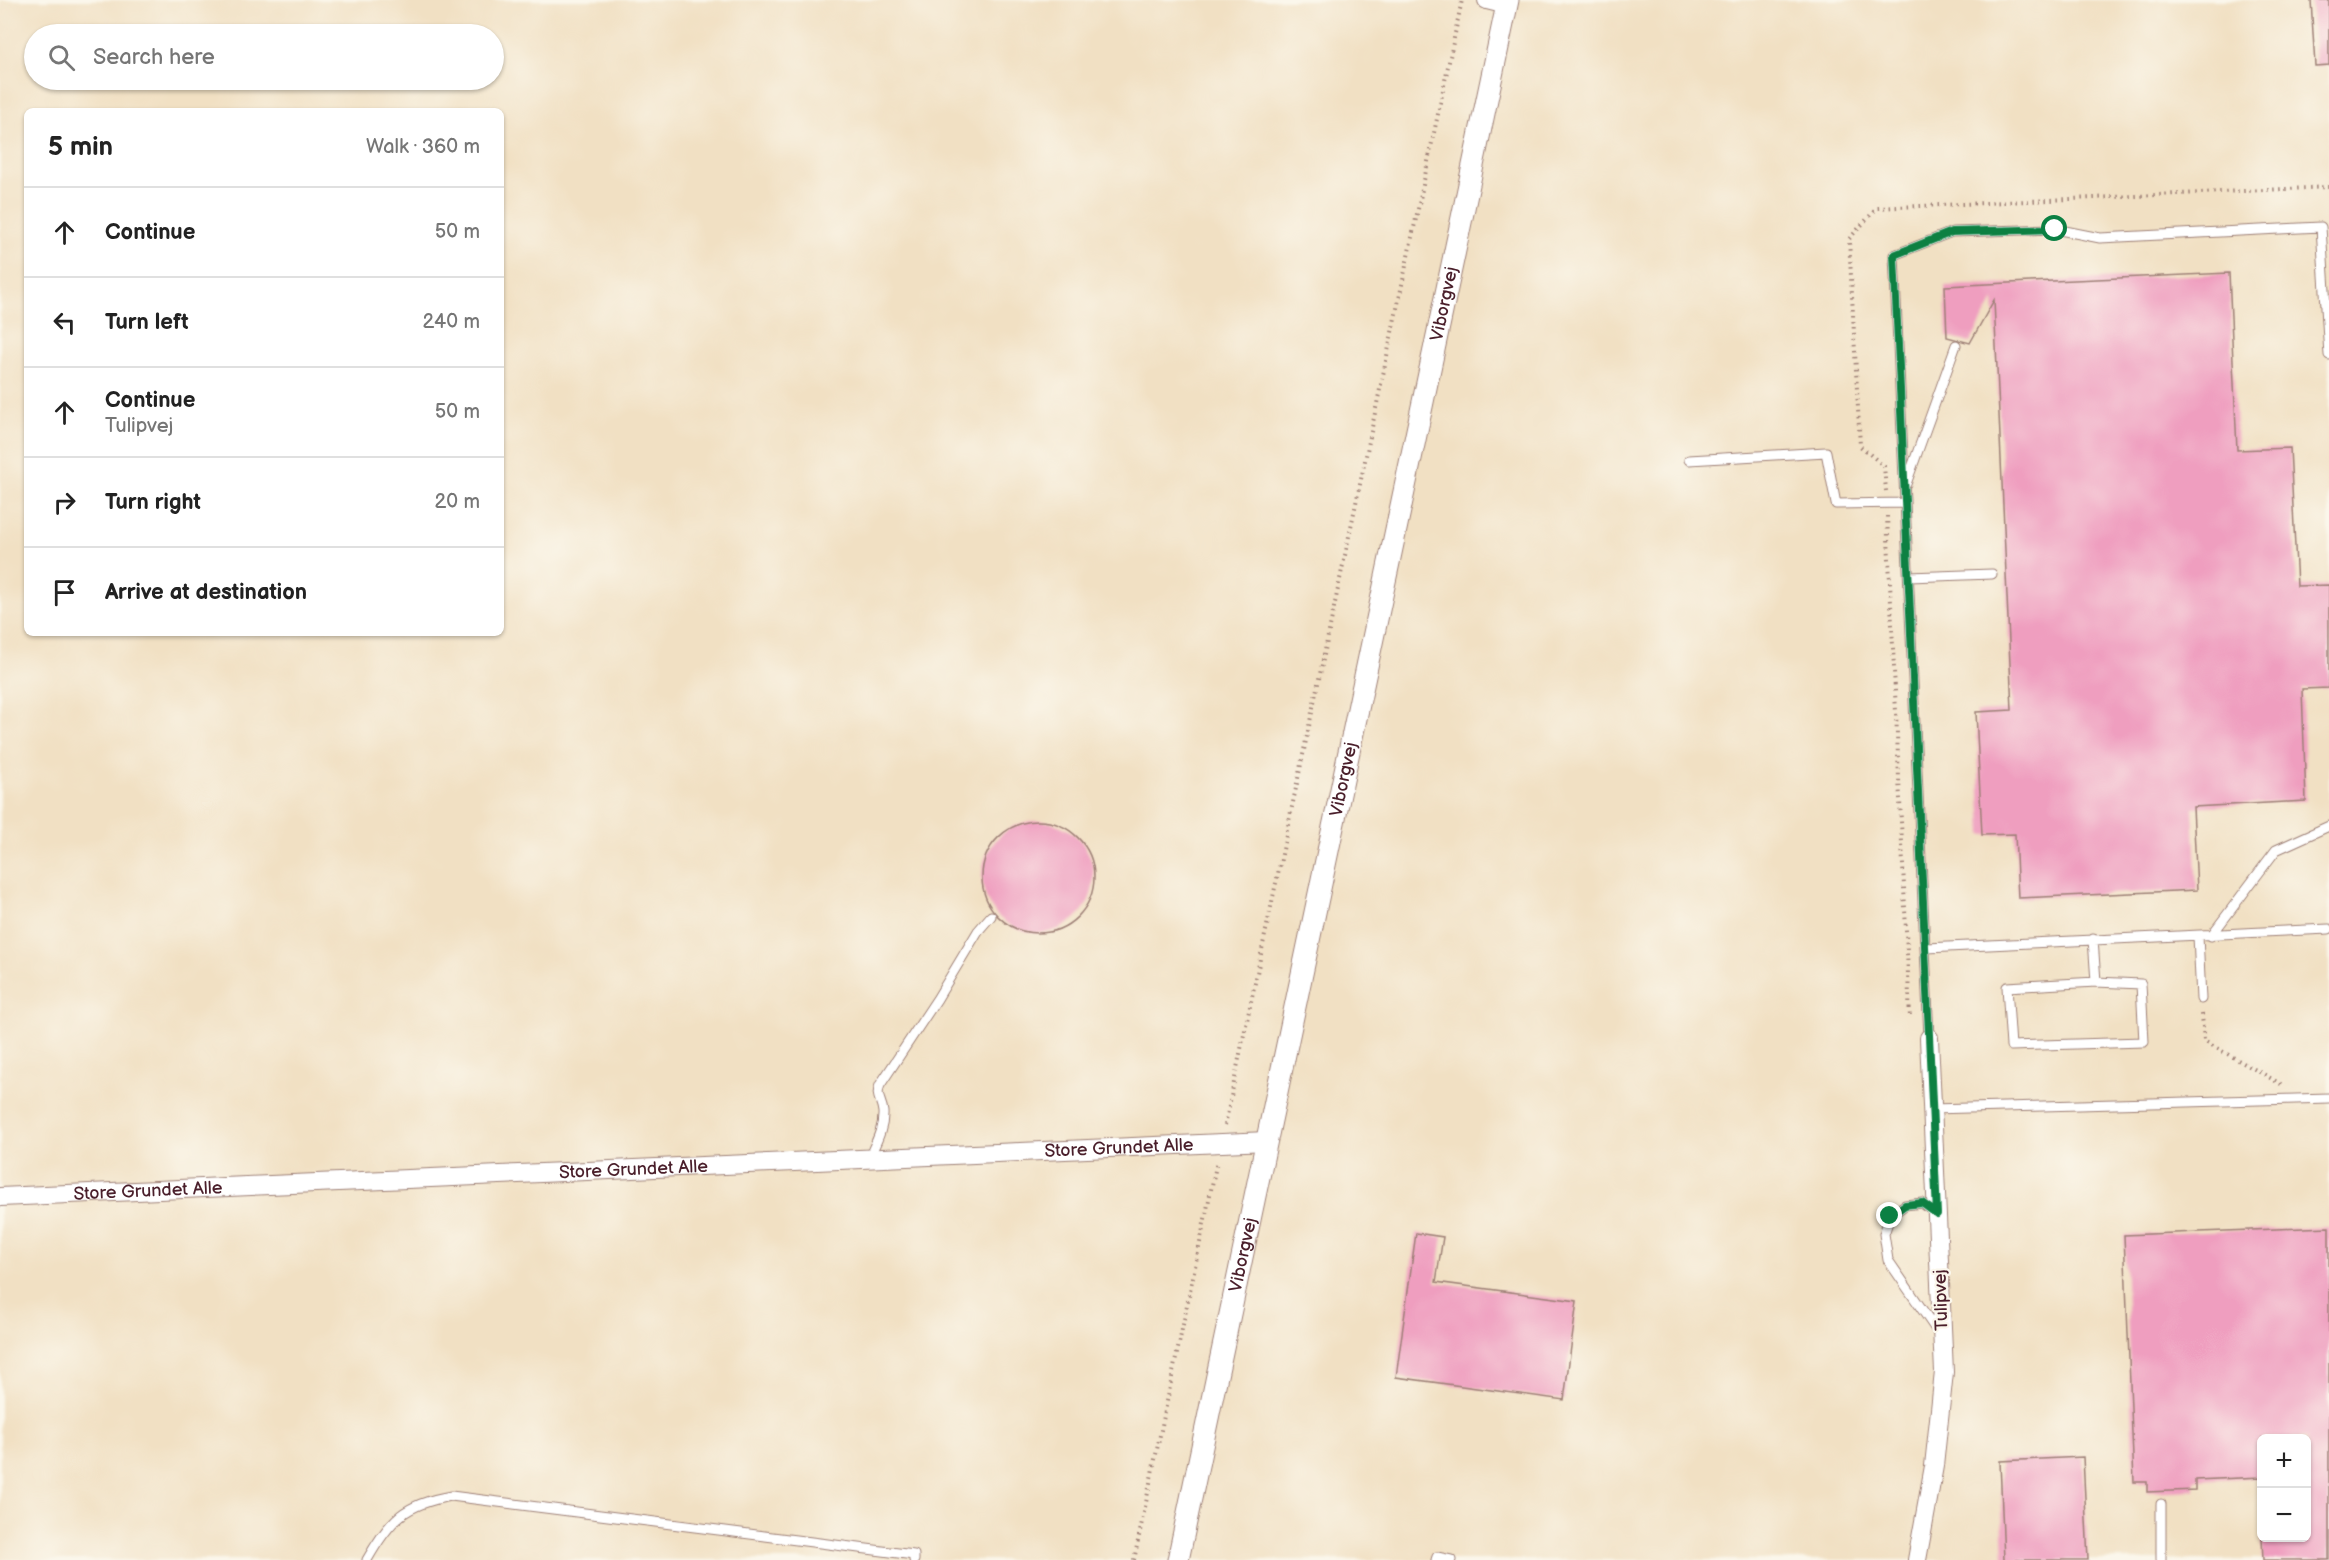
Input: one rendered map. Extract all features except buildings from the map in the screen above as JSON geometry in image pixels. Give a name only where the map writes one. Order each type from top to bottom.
[{"type":"street","name":"Viborgvej","points":[[1178,1560],[1501,2]]},
{"type":"street","name":"Tulipvej","points":[[1917,1560],[1934,1466],[1944,1372],[1929,1035]]},
{"type":"street","name":"Store Grundet Alle","points":[[0,1197],[1266,1141]]},
{"type":"lane","points":[[1929,1035],[1927,948],[1894,255],[1952,232],[2055,229],[2100,238],[2325,226],[2329,355]]},
{"type":"lane","points":[[1904,489],[1956,345]]},
{"type":"lane","points":[[1689,460],[1826,452],[1836,504],[1905,503]]},
{"type":"lane","points":[[1909,577],[1992,574]]},
{"type":"lane","points":[[2211,936],[2276,850],[2329,826]]},
{"type":"lane","points":[[869,1158],[882,1125],[883,1110],[876,1093],[880,1084],[937,999],[978,931],[992,916]]},
{"type":"lane","points":[[1927,948],[2329,929]]},
{"type":"lane","points":[[2198,936],[2201,999]]},
{"type":"lane","points":[[2093,939],[2096,982]]},
{"type":"lane","points":[[2096,982],[2140,984],[2144,1042],[2011,1046],[2007,987],[2096,982]]},
{"type":"lane","points":[[1932,1109],[2329,1098]]},
{"type":"lane","points":[[1937,1214],[1922,1203],[1905,1205],[1890,1216],[1884,1234],[1888,1260],[1942,1338]]},
{"type":"lane","points":[[367,1560],[382,1533],[403,1512],[426,1500],[452,1496],[915,1555],[914,1560]]},
{"type":"lane","points":[[2161,1504],[2161,1560]]},
{"type":"lane","points":[[1436,1560],[1437,1557],[1451,1560]]},
{"type":"path","points":[[1134,1560],[1462,0]]},
{"type":"path","points":[[1929,1035],[1911,1032],[1884,466],[1860,446],[1849,239],[1877,208],[2329,187]]},
{"type":"path","points":[[2201,999],[2204,1041],[2308,1099]]},
{"type":"route","points":[[1890,1216],[1905,1205],[1922,1203],[1937,1214],[1927,948],[1894,255],[1952,232],[2055,229]]}]
